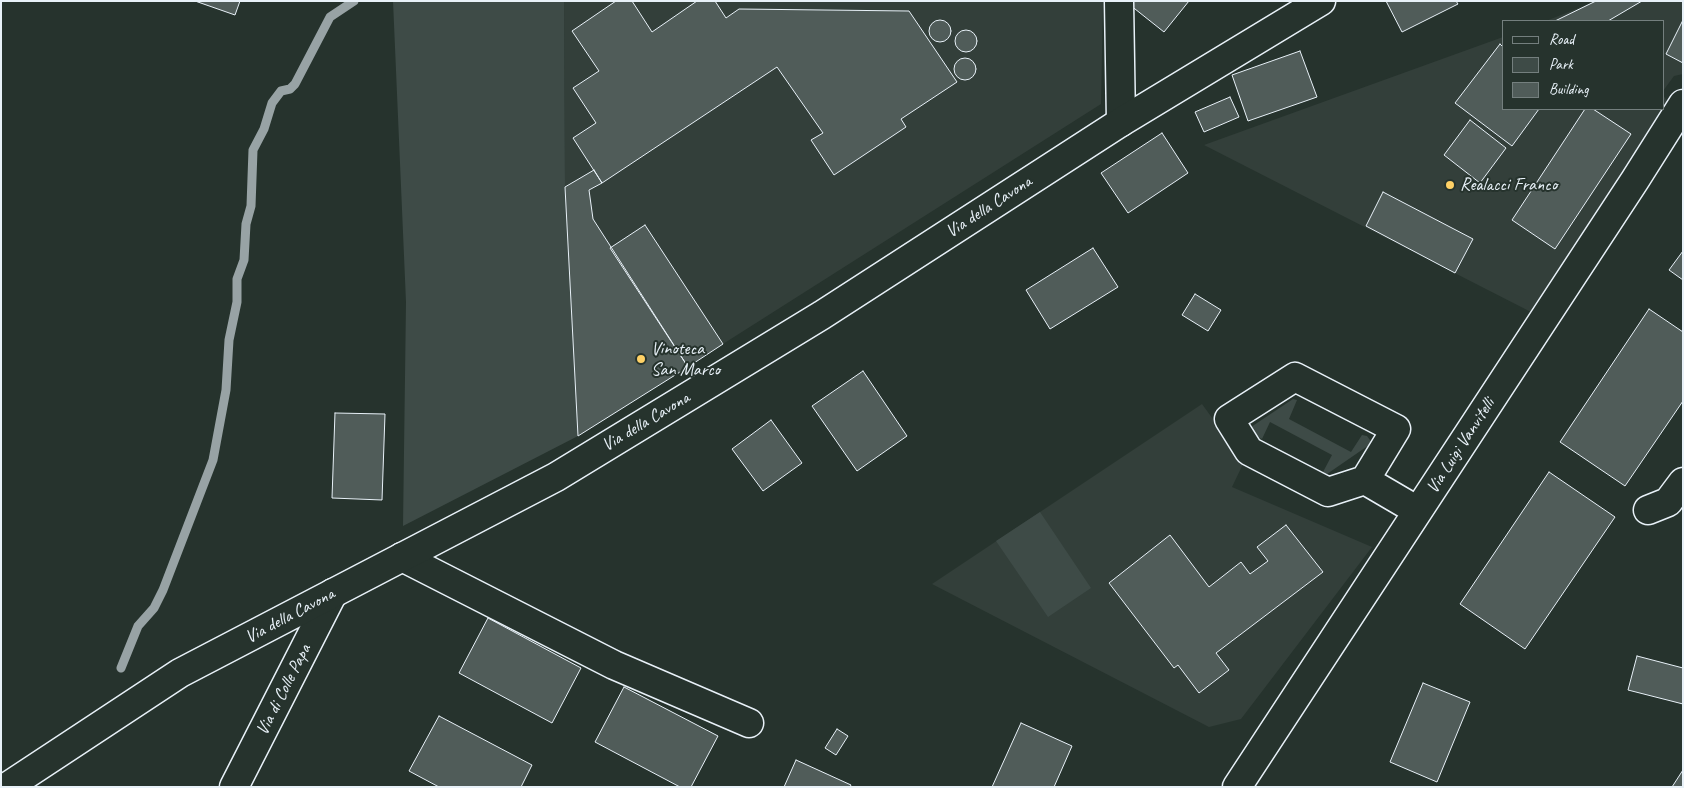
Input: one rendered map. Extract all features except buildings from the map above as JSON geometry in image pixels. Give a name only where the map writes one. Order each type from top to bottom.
[{"type":"main road","points":[[1119,1],[1121,122]]},
{"type":"main road","name":"Via della Cavona","points":[[7,787],[180,673],[556,477],[822,315],[1121,122],[1321,1]]},
{"type":"main road","name":"Via Luigi Vanvitelli","points":[[1237,787],[1683,104]]},
{"type":"main road","points":[[1365,480],[1396,429],[1295,377],[1229,419],[1249,451],[1328,492],[1365,480],[1418,511]]},
{"type":"main road","points":[[1648,510],[1668,502],[1683,482]]},
{"type":"main road","points":[[402,557],[614,665],[749,723]]},
{"type":"main road","name":"Via di Colle Papa","points":[[234,787],[334,593]]},
{"type":"shaded area","points":[[564,1],[1103,1],[1101,104],[578,436],[565,187]]},
{"type":"shaded area","points":[[1596,1],[1683,1],[1683,74],[1674,76],[1664,90],[1664,20],[1548,20]]},
{"type":"shaded area","name":"Realacci Franco","points":[[1502,37],[1502,110],[1664,110],[1664,96],[1669,104],[1531,312],[1204,145]]},
{"type":"shaded area","points":[[1202,404],[1244,462],[1232,487],[1372,547],[1241,719],[1209,727],[932,584]]},
{"type":"green space","points":[[393,1],[564,1],[565,187],[578,436],[403,526],[406,302]]},
{"type":"green space","points":[[1293,399],[1297,400],[1289,419],[1351,452],[1362,435],[1367,436],[1372,443],[1327,474],[1323,472],[1332,455],[1270,422],[1262,439],[1249,433],[1248,429]]},
{"type":"green space","points":[[1040,512],[1091,588],[1048,617],[996,541]]},
{"type":"waterway","points":[[121,668],[138,626],[154,608],[163,590],[213,460],[226,390],[229,340],[237,302],[237,279],[244,260],[246,224],[251,206],[253,150],[264,129],[272,103],[281,91],[290,89],[295,84],[330,17],[354,1]]},
{"type":"place","name":"Realacci Franco","points":[[1450,185]]},
{"type":"place","name":"Vinoteca San Marco","points":[[641,359]]}]
